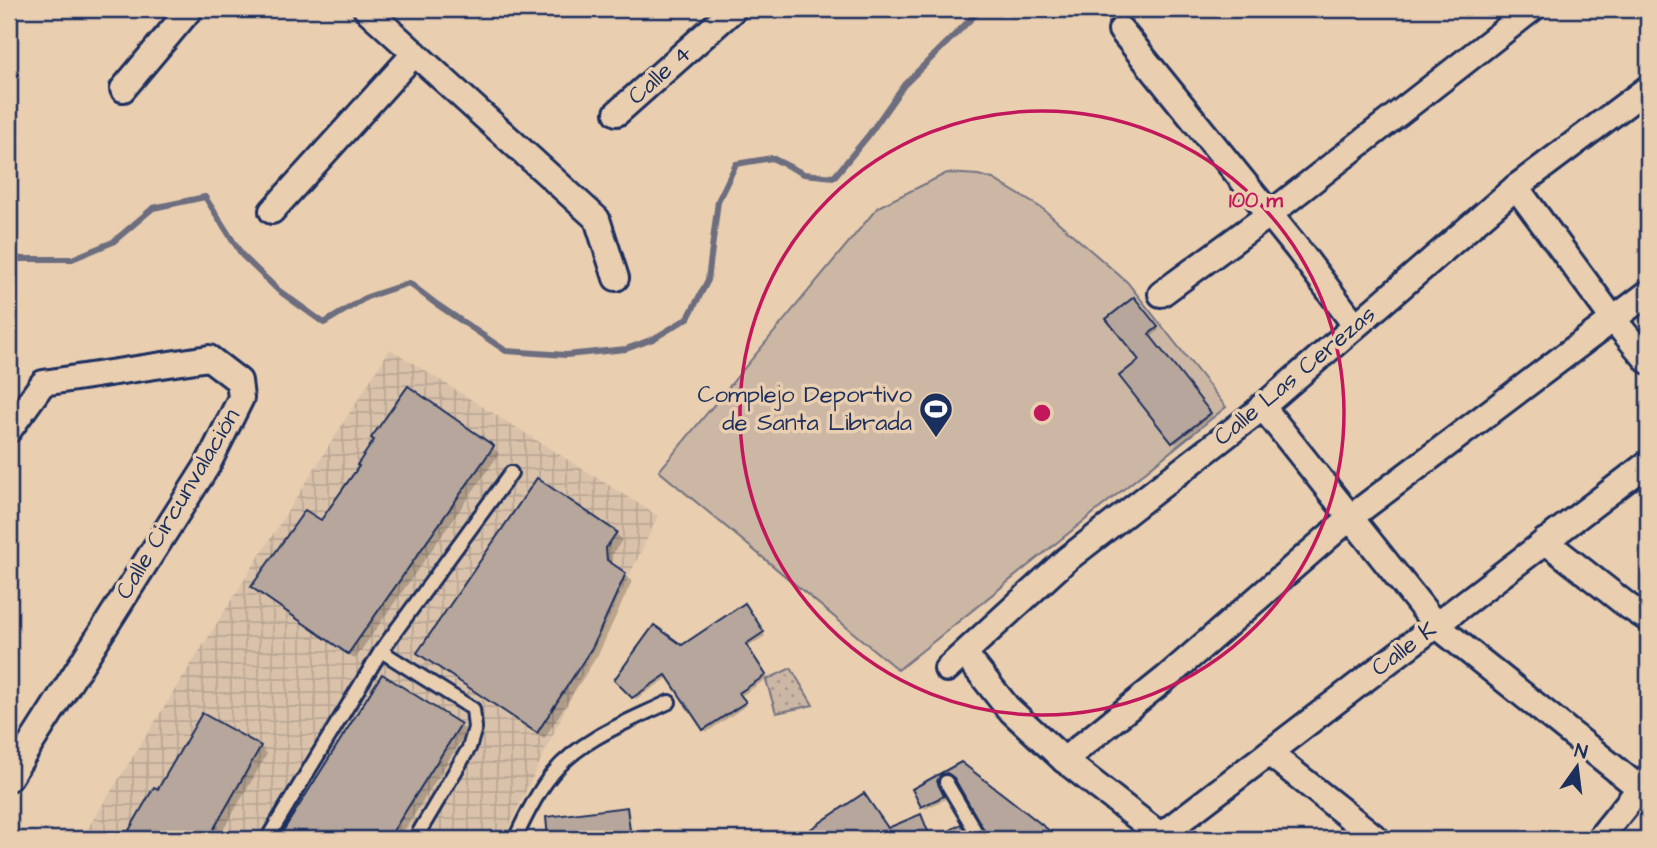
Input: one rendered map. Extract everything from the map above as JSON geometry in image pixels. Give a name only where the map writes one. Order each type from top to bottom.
[{"type":"street","points":[[122,89],[190,9]]},
{"type":"street","points":[[366,9],[597,219],[615,278]]},
{"type":"street","name":"Calle 4","points":[[617,113],[734,9]]},
{"type":"street","points":[[1161,294],[1270,214],[1532,9]]},
{"type":"street","points":[[1121,30],[1270,214],[1355,325]]},
{"type":"street","points":[[272,211],[415,53]]},
{"type":"street","name":"Calle Las Cerezas","points":[[1064,760],[956,662],[1066,560],[1262,406],[1516,187],[1648,88]]},
{"type":"street","points":[[1516,187],[1648,361]]},
{"type":"street","points":[[1163,837],[1064,760],[1166,678],[1351,517],[1648,293]]},
{"type":"street","name":"Calle Circunvalación","points":[[9,430],[43,383],[209,358],[239,380],[241,398],[207,466],[9,778]]},
{"type":"street","points":[[1262,406],[1436,625],[1646,787],[1599,839]]},
{"type":"street","name":"Calle K","points":[[1163,837],[1648,463]]},
{"type":"street","points":[[1545,541],[1648,619]]},
{"type":"street","points":[[1269,753],[1377,839]]},
{"type":"lane","points":[[267,839],[381,650],[511,473]]},
{"type":"lane","points":[[381,650],[473,709],[475,728],[469,748],[415,839]]},
{"type":"lane","points":[[515,839],[553,772],[589,742],[669,702]]},
{"type":"lane","points":[[947,782],[980,839]]},
{"type":"shaded area","name":"Complejo Deportivo de Santa Librada","points":[[947,173],[993,179],[1043,209],[1127,282],[1226,407],[898,670],[659,471],[878,207]]},
{"type":"shaded area","points":[[390,349],[658,516],[503,839],[81,839]]},
{"type":"shaded area","points":[[791,668],[813,705],[776,713],[766,680]]},
{"type":"building","points":[[1134,297],[1158,327],[1149,334],[1211,413],[1172,443],[1119,376],[1139,360],[1106,319]]},
{"type":"building","points":[[408,386],[494,446],[348,654],[251,587],[305,510],[321,520],[359,466],[357,465],[374,440],[371,438]]},
{"type":"building","points":[[537,478],[617,532],[606,548],[607,560],[626,573],[593,646],[537,733],[417,653]]},
{"type":"building","points":[[745,603],[764,632],[746,644],[766,675],[739,693],[746,702],[703,730],[666,675],[632,698],[614,680],[654,625],[682,645]]},
{"type":"building","points":[[382,674],[461,724],[388,839],[278,839]]},
{"type":"building","points":[[202,713],[261,746],[208,839],[124,839],[154,787],[158,789]]},
{"type":"building","points":[[961,762],[1060,839],[989,839],[954,778],[947,773],[941,775],[937,781],[944,796],[921,807],[912,789]]},
{"type":"building","points":[[864,793],[888,828],[921,814],[931,839],[796,839]]},
{"type":"building","points":[[627,807],[631,839],[548,839],[546,817]]},
{"type":"building","points":[[961,824],[970,839],[935,839]]},
{"type":"waterway","points":[[9,254],[20,259],[72,259],[113,242],[153,208],[205,197],[242,255],[278,290],[324,323],[367,297],[409,283],[506,351],[566,355],[626,349],[653,339],[688,318],[708,280],[718,201],[736,164],[772,158],[804,174],[834,177],[868,136],[904,85],[981,9]]},
{"type":"place","name":"Complejo Deportivo de Santa Librada","points":[[936,439]]}]
